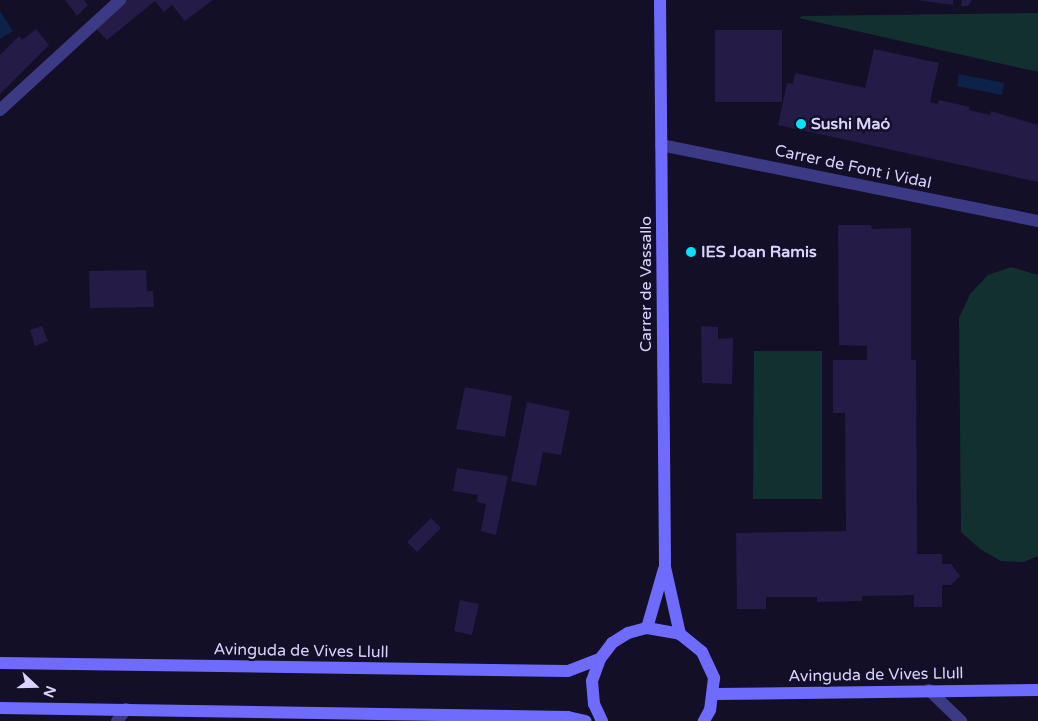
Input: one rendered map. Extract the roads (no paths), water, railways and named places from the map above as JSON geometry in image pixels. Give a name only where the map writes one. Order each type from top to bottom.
[{"type":"street","points":[[0,110],[120,0]]},
{"type":"street","name":"Carrer de Vassallo","points":[[660,0],[665,567],[680,634]]},
{"type":"street","name":"Carrer de Font i Vidal","points":[[661,145],[1038,221]]},
{"type":"street","name":"Carrer de Vassallo","points":[[647,628],[665,567]]},
{"type":"street","points":[[602,721],[594,704],[592,681],[600,659],[612,643],[628,633],[647,628],[680,634],[697,647],[710,665],[714,694],[704,721]]},
{"type":"street","name":"Avinguda de Vives Llull","points":[[0,663],[568,671],[600,659]]},
{"type":"street","points":[[929,690],[961,721]]},
{"type":"street","name":"Avinguda de Vives Llull","points":[[714,694],[1038,690]]},
{"type":"street","points":[[0,708],[126,709],[146,715],[568,717],[586,721]]},
{"type":"street","points":[[117,721],[126,709]]},
{"type":"water","points":[[0,11],[13,31],[0,39]]},
{"type":"water","points":[[959,74],[1004,83],[1002,95],[957,86]]},
{"type":"place","name":"Sushi Maó","points":[[801,124]]},
{"type":"place","name":"IES Joan Ramis","points":[[691,252]]}]
